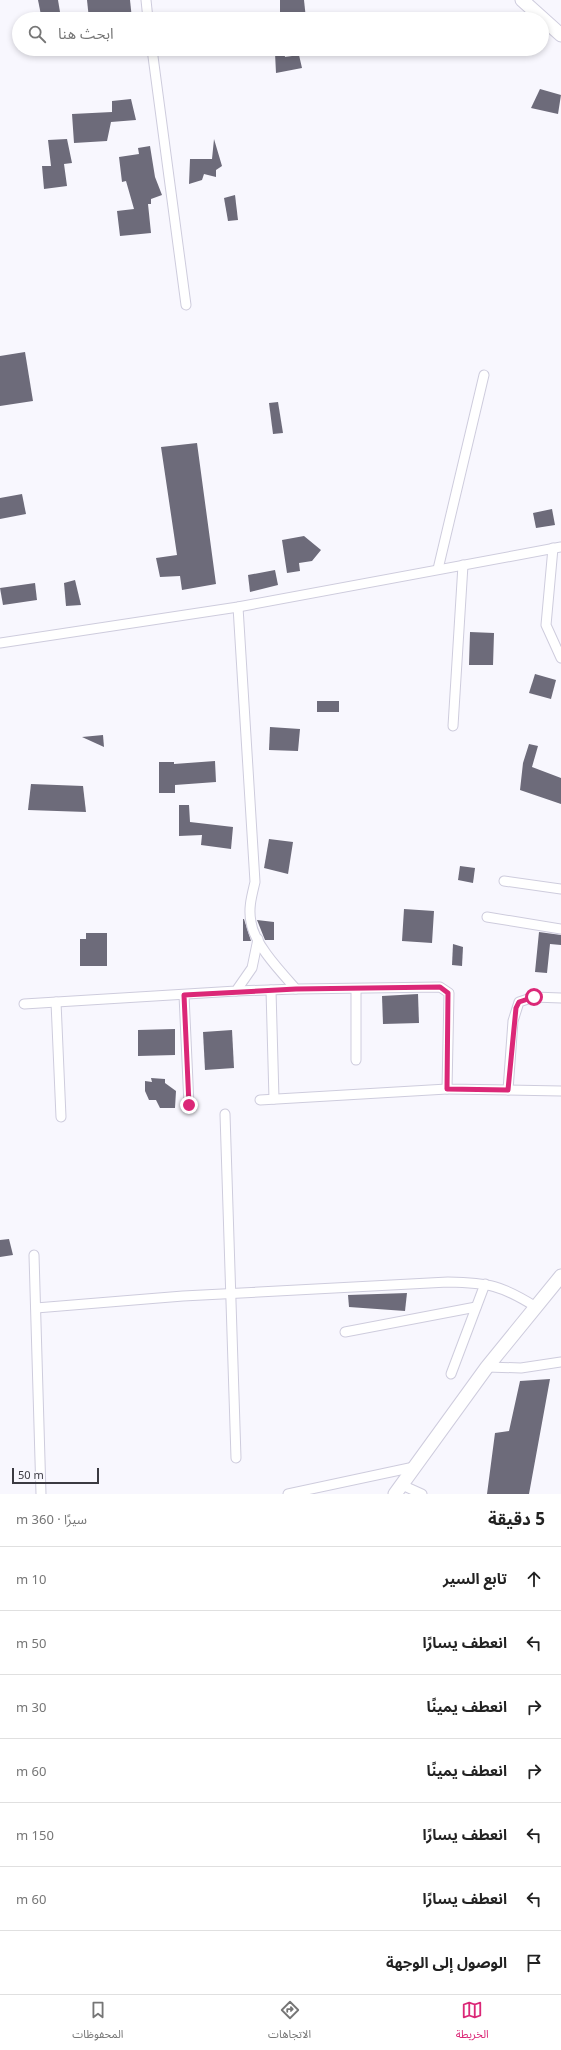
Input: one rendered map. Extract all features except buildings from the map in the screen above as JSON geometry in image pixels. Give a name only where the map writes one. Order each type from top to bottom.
[{"type":"main road","points":[[522,0],[535,12]]},
{"type":"main road","points":[[549,24],[561,35]]},
{"type":"main road","points":[[399,1490],[487,1367],[561,1276]]},
{"type":"street","points":[[146,0],[147,12]]},
{"type":"street","points":[[153,56],[186,305]]},
{"type":"street","points":[[438,569],[484,375]]},
{"type":"street","points":[[0,643],[238,607],[557,547],[546,625],[561,658]]},
{"type":"street","points":[[453,726],[463,565]]},
{"type":"street","points":[[238,607],[255,882],[250,904],[251,923],[258,939],[296,989]]},
{"type":"street","points":[[504,880],[561,889]]},
{"type":"street","points":[[487,917],[561,929]]},
{"type":"street","points":[[236,991],[252,968],[258,939]]},
{"type":"street","points":[[24,1004],[236,991],[440,987],[445,989],[448,993],[447,1089]]},
{"type":"street","points":[[356,989],[356,1060]]},
{"type":"street","points":[[271,990],[274,1099]]},
{"type":"street","points":[[184,995],[189,1105]]},
{"type":"street","points":[[508,1090],[513,1021],[519,1002],[534,997],[561,998]]},
{"type":"street","points":[[56,1002],[61,1118]]},
{"type":"street","points":[[260,1100],[447,1089],[561,1091]]},
{"type":"street","points":[[226,1114],[230,1294],[236,1458]]},
{"type":"street","points":[[34,1255],[41,1494]]},
{"type":"street","points":[[36,1308],[230,1294],[448,1282],[485,1284],[512,1292],[536,1307]]},
{"type":"street","points":[[451,1374],[485,1284]]},
{"type":"street","points":[[346,1332],[476,1307]]},
{"type":"street","points":[[487,1367],[521,1368],[561,1362]]},
{"type":"street","points":[[288,1494],[414,1467]]},
{"type":"street","points":[[399,1490],[422,1494]]},
{"type":"route","points":[[189,1105],[184,995],[236,991],[296,989],[440,987],[445,989],[448,993],[447,1089],[508,1090],[513,1021],[516,1008],[519,1002],[523,999],[534,997]]}]
